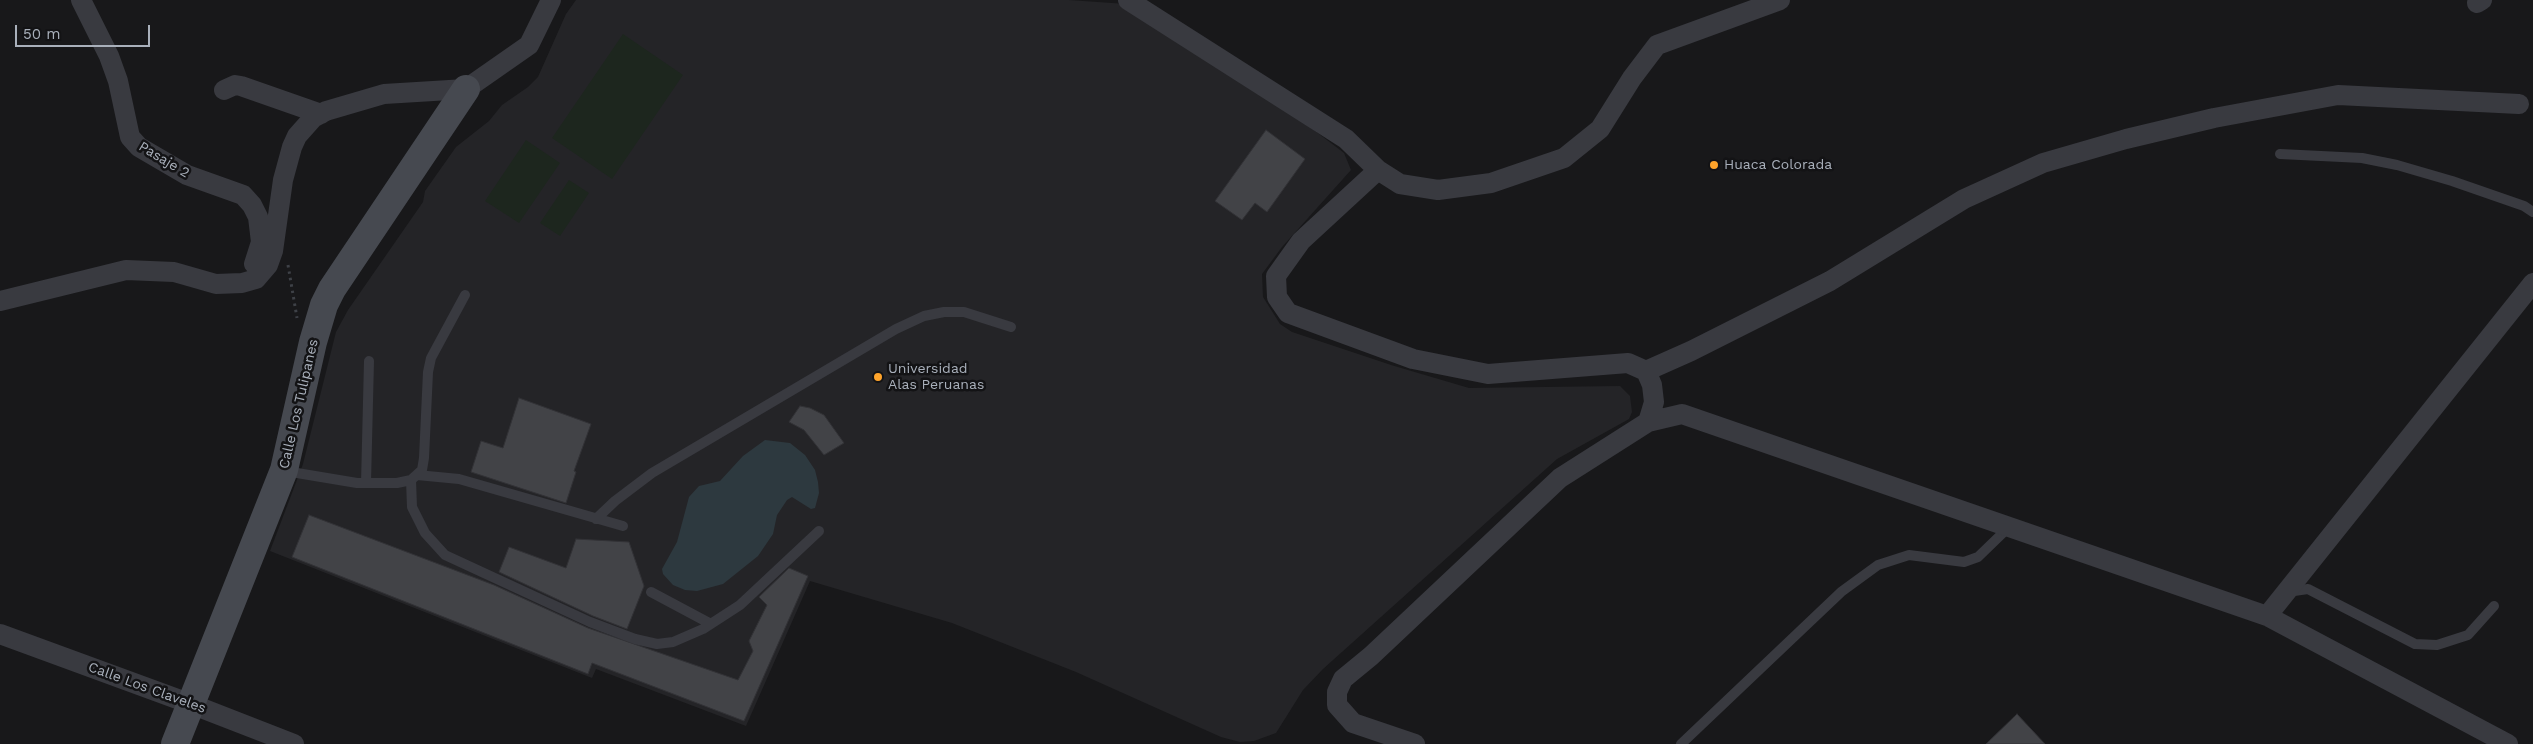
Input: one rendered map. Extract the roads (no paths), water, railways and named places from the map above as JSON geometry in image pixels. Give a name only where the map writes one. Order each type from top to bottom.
[{"type":"street","name":"Pasaje 2","points":[[81,0],[109,56],[118,81],[130,137],[138,147],[187,175],[243,195],[252,205],[260,228],[259,255],[252,268],[239,283]]},
{"type":"street","points":[[0,301],[126,270],[174,272],[216,284],[239,283],[256,279],[268,265],[273,251],[284,180],[292,147],[304,126],[321,114],[384,94],[466,89],[529,45],[551,0]]},
{"type":"street","points":[[1128,0],[1346,139],[1378,170],[1400,184],[1438,190],[1491,183],[1564,158],[1600,128],[1632,78],[1657,45],[1780,0]]},
{"type":"street","points":[[224,90],[235,85],[241,86],[321,114]]},
{"type":"street","name":"Calle Los Tulipanes","points":[[176,744],[284,470],[318,321],[332,289],[466,89]]},
{"type":"street","points":[[1378,170],[1301,241],[1276,276],[1277,297],[1288,313],[1413,359],[1488,374],[1628,364],[1646,371],[1691,351],[1830,281],[1964,199],[2043,163],[2126,138],[2214,118],[2338,95],[2519,104]]},
{"type":"street","points":[[2267,616],[2533,283]]},
{"type":"street","points":[[1646,371],[1652,385],[1654,402],[1648,422]]},
{"type":"street","points":[[1415,744],[1352,723],[1337,705],[1337,692],[1343,680],[1371,656],[1560,478],[1648,422],[1682,414],[2267,616],[2508,744]]},
{"type":"street","name":"Calle Los Claveles","points":[[0,634],[192,704],[294,744]]},
{"type":"lane","points":[[2280,154],[2362,158],[2397,165],[2479,190],[2524,206],[2533,212]]},
{"type":"lane","points":[[284,470],[366,483],[397,483],[414,477],[422,470],[428,372],[431,358],[465,295]]},
{"type":"lane","points":[[596,519],[615,500],[652,473],[896,329],[924,316],[944,312],[964,312],[1010,326]]},
{"type":"lane","points":[[366,483],[368,361]]},
{"type":"lane","points":[[414,477],[459,479],[623,526]]},
{"type":"lane","points":[[414,477],[412,506],[426,533],[445,554],[482,573],[635,640],[657,644],[672,642],[711,624],[740,605],[819,531]]},
{"type":"lane","points":[[1681,744],[1841,592],[1878,565],[1909,555],[1964,562],[1978,557],[2009,527]]},
{"type":"lane","points":[[2286,592],[2308,589],[2415,644],[2437,645],[2468,635],[2494,606]]},
{"type":"lane","points":[[651,592],[711,624]]},
{"type":"place","name":"Huaca Colorada","points":[[1714,165]]},
{"type":"place","name":"Universidad Alas Peruanas","points":[[878,377]]}]
